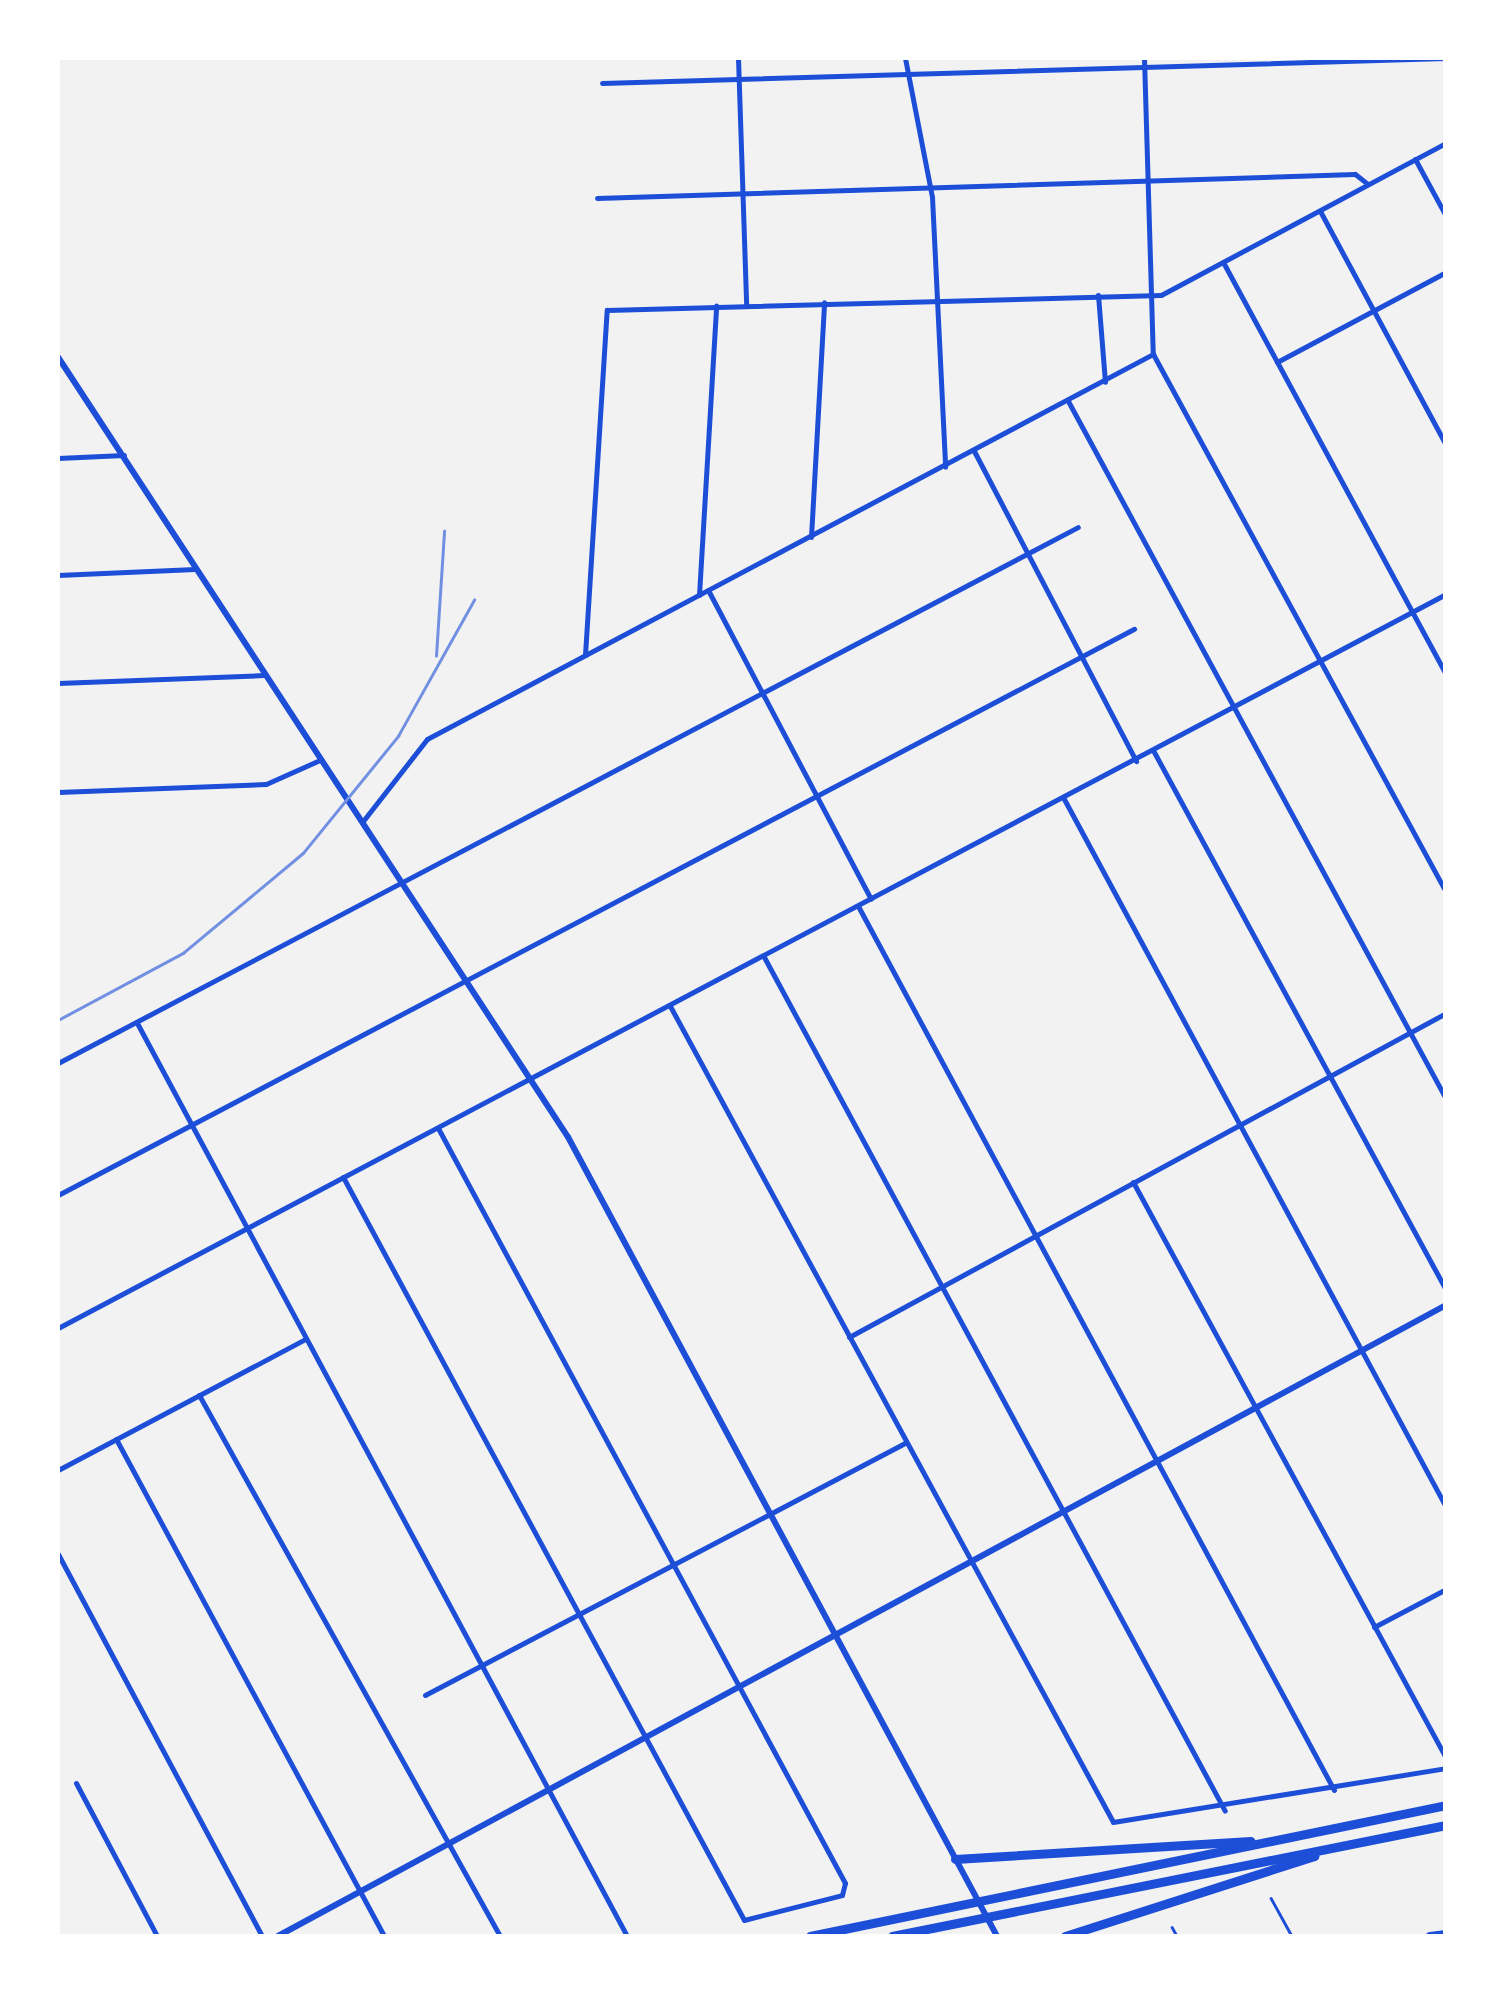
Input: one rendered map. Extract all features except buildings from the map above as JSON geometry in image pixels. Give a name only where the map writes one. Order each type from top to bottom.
[{"type":"highway","points":[[810,1936],[1446,1805]]},
{"type":"highway","points":[[892,1936],[1446,1825]]},
{"type":"highway","points":[[955,1859],[1262,1842]]},
{"type":"highway","points":[[1065,1936],[1331,1848]]},
{"type":"main road","points":[[1430,1936],[1446,1934]]},
{"type":"street","points":[[738,58],[746,304]]},
{"type":"street","points":[[904,58],[930,187],[945,467]]},
{"type":"street","points":[[1144,58],[1153,354],[1446,892]]},
{"type":"street","points":[[602,83],[1446,58]]},
{"type":"street","points":[[586,655],[608,310],[1151,294],[1223,262],[1446,142]]},
{"type":"street","points":[[1415,159],[1446,216]]},
{"type":"street","points":[[597,198],[1354,174],[1368,184]]},
{"type":"street","points":[[1320,211],[1446,446]]},
{"type":"street","points":[[1223,262],[1446,675]]},
{"type":"street","points":[[1277,362],[1446,272]]},
{"type":"street","points":[[1098,294],[1105,382]]},
{"type":"street","points":[[810,537],[824,302]]},
{"type":"street","points":[[699,595],[716,305]]},
{"type":"street","points":[[363,821],[427,739],[1153,354]]},
{"type":"street","points":[[58,357],[531,1078],[772,1514],[997,1936]]},
{"type":"street","points":[[1068,401],[1446,1099]]},
{"type":"street","points":[[974,452],[1136,761]]},
{"type":"street","points":[[58,458],[124,455]]},
{"type":"street","points":[[58,1063],[1078,527]]},
{"type":"street","points":[[58,575],[195,570]]},
{"type":"street","points":[[708,590],[872,900]]},
{"type":"street","points":[[58,1328],[1154,752],[1446,594]]},
{"type":"street","points":[[58,1195],[1134,629]]},
{"type":"street","points":[[58,683],[264,675]]},
{"type":"street","points":[[1154,752],[1446,1290]]},
{"type":"street","points":[[58,792],[266,784],[320,760]]},
{"type":"street","points":[[1064,799],[1446,1506]]},
{"type":"street","points":[[858,906],[1334,1790]]},
{"type":"street","points":[[764,956],[1226,1811]]},
{"type":"street","points":[[670,1006],[1113,1822],[1226,1811],[1446,1768]]},
{"type":"street","points":[[849,1337],[1446,1013]]},
{"type":"street","points":[[136,1021],[626,1936]]},
{"type":"street","points":[[343,1178],[744,1920],[847,1890],[438,1128]]},
{"type":"street","points":[[1133,1182],[1446,1758]]},
{"type":"street","points":[[278,1936],[1446,1305]]},
{"type":"street","points":[[58,1470],[304,1340]]},
{"type":"street","points":[[199,1395],[500,1936]]},
{"type":"street","points":[[116,1439],[384,1936]]},
{"type":"street","points":[[425,1695],[906,1442]]},
{"type":"street","points":[[58,1554],[262,1936]]},
{"type":"street","points":[[1374,1628],[1446,1589]]},
{"type":"street","points":[[76,1783],[157,1936]]},
{"type":"lane","points":[[1271,1898],[1292,1936]]},
{"type":"lane","points":[[1172,1927],[1177,1936]]},
{"type":"railway","points":[[436,656],[444,531]]},
{"type":"railway","points":[[58,1020],[183,953],[303,853],[398,736],[474,600]]}]
